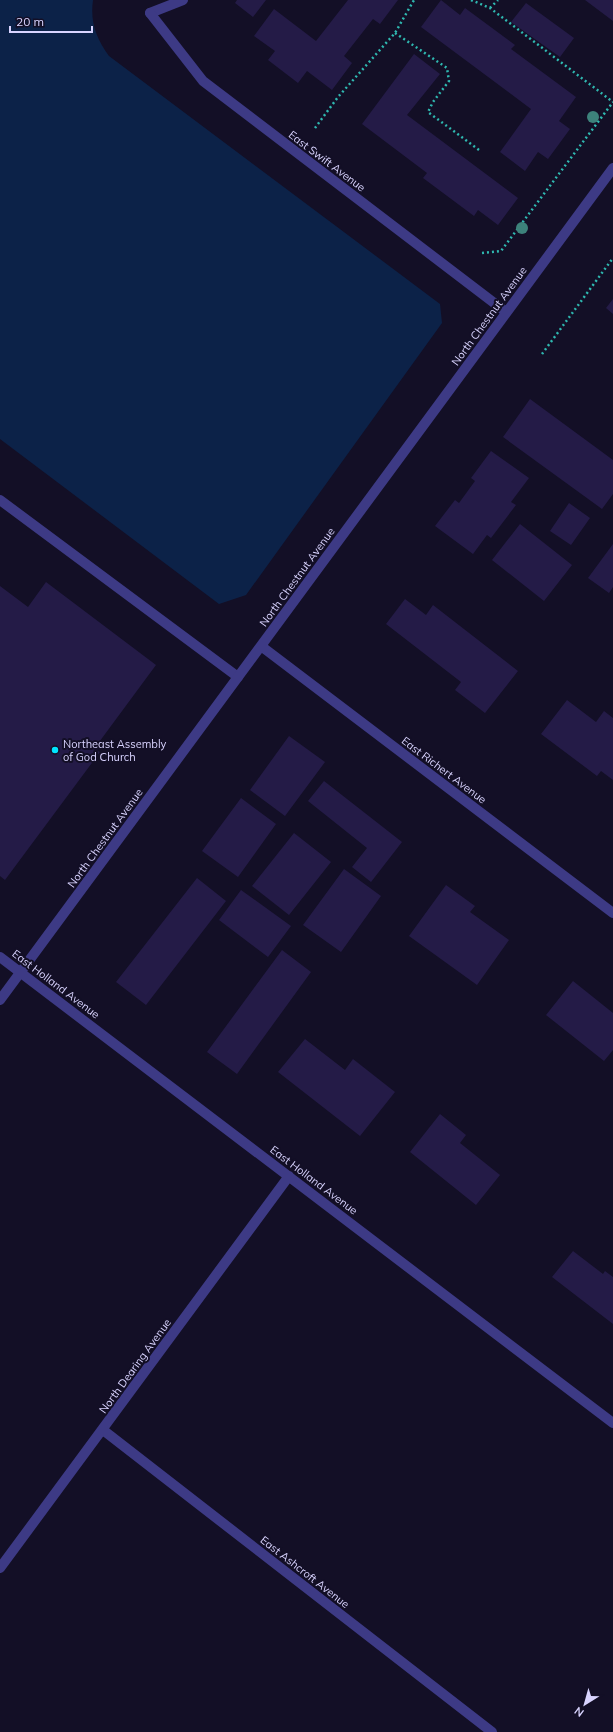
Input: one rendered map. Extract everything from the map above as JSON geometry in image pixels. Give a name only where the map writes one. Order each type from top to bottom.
[{"type":"street","name":"East Swift Avenue","points":[[183,0],[150,13],[203,81],[506,312]]},
{"type":"street","name":"North Chestnut Avenue","points":[[0,1000],[613,168]]},
{"type":"street","points":[[0,500],[238,677]]},
{"type":"street","name":"East Richert Avenue","points":[[262,646],[613,913]]},
{"type":"street","name":"East Holland Avenue","points":[[0,957],[613,1423]]},
{"type":"street","name":"North Dearing Avenue","points":[[0,1568],[289,1176]]},
{"type":"street","name":"East Ashcroft Avenue","points":[[103,1430],[492,1732]]},
{"type":"path","points":[[315,128],[338,97],[395,33],[414,0]]},
{"type":"path","points":[[471,0],[490,8],[613,102],[501,251],[482,253]]},
{"type":"path","points":[[490,8],[498,0]]},
{"type":"path","points":[[395,33],[447,68],[449,80],[433,102],[428,112],[479,150]]},
{"type":"path","points":[[542,354],[613,258]]},
{"type":"water","points":[[0,0],[93,0],[92,16],[95,30],[109,56],[440,304],[442,323],[246,595],[219,604],[0,439]]},
{"type":"building","points":[[237,0],[266,0],[253,17],[235,3]]},
{"type":"building","points":[[348,0],[398,0],[380,24],[373,19],[344,56],[352,63],[332,90],[307,71],[298,83],[268,60],[275,51],[254,36],[274,9],[316,41]]},
{"type":"building","points":[[441,0],[460,15],[465,8],[515,45],[511,49],[576,97],[559,121],[570,129],[548,159],[538,152],[525,171],[500,152],[531,109],[421,27]]},
{"type":"building","points":[[585,0],[613,0],[613,21]]},
{"type":"building","points":[[526,3],[574,38],[560,57],[511,22]]},
{"type":"building","points":[[414,54],[440,74],[407,115],[518,198],[498,225],[478,210],[474,216],[423,178],[427,173],[362,124]]},
{"type":"building","points":[[613,299],[613,314],[606,308]]},
{"type":"building","points":[[530,399],[613,460],[613,494],[602,509],[503,437]]},
{"type":"building","points":[[491,451],[529,478],[511,502],[516,505],[491,538],[487,535],[473,554],[435,526],[455,500],[459,503],[475,481],[471,478]]},
{"type":"building","points":[[569,503],[590,518],[571,545],[550,531]]},
{"type":"building","points":[[520,524],[572,565],[544,601],[492,560]]},
{"type":"building","points":[[613,544],[613,587],[609,593],[588,578]]},
{"type":"building","points":[[46,582],[156,665],[94,749],[100,752],[5,880],[0,876],[0,586],[28,607]]},
{"type":"building","points":[[405,599],[426,615],[433,605],[518,671],[485,713],[455,690],[461,682],[386,624]]},
{"type":"building","points":[[567,700],[596,722],[604,711],[613,718],[613,780],[601,771],[597,776],[541,734]]},
{"type":"building","points":[[289,736],[325,762],[285,816],[250,790]]},
{"type":"building","points":[[324,781],[402,842],[371,882],[352,867],[367,848],[308,801]]},
{"type":"building","points":[[241,798],[276,824],[238,877],[202,851]]},
{"type":"building","points":[[294,833],[331,862],[289,915],[252,886]]},
{"type":"building","points":[[344,869],[381,896],[341,952],[303,925]]},
{"type":"building","points":[[197,878],[226,901],[146,1005],[116,982]]},
{"type":"building","points":[[446,885],[475,906],[470,912],[509,940],[477,985],[409,936]]},
{"type":"building","points":[[241,890],[291,926],[268,957],[219,920]]},
{"type":"building","points":[[282,950],[311,972],[237,1074],[207,1052]]},
{"type":"building","points":[[573,981],[613,1013],[613,1050],[604,1061],[546,1015]]},
{"type":"building","points":[[305,1039],[345,1070],[353,1059],[395,1092],[360,1136],[278,1072]]},
{"type":"building","points":[[440,1114],[466,1135],[460,1143],[500,1175],[476,1205],[410,1152]]},
{"type":"building","points":[[573,1251],[603,1274],[605,1271],[613,1277],[613,1324],[552,1277]]},
{"type":"place","name":"Northeast Assembly of God Church","points":[[55,750]]}]
